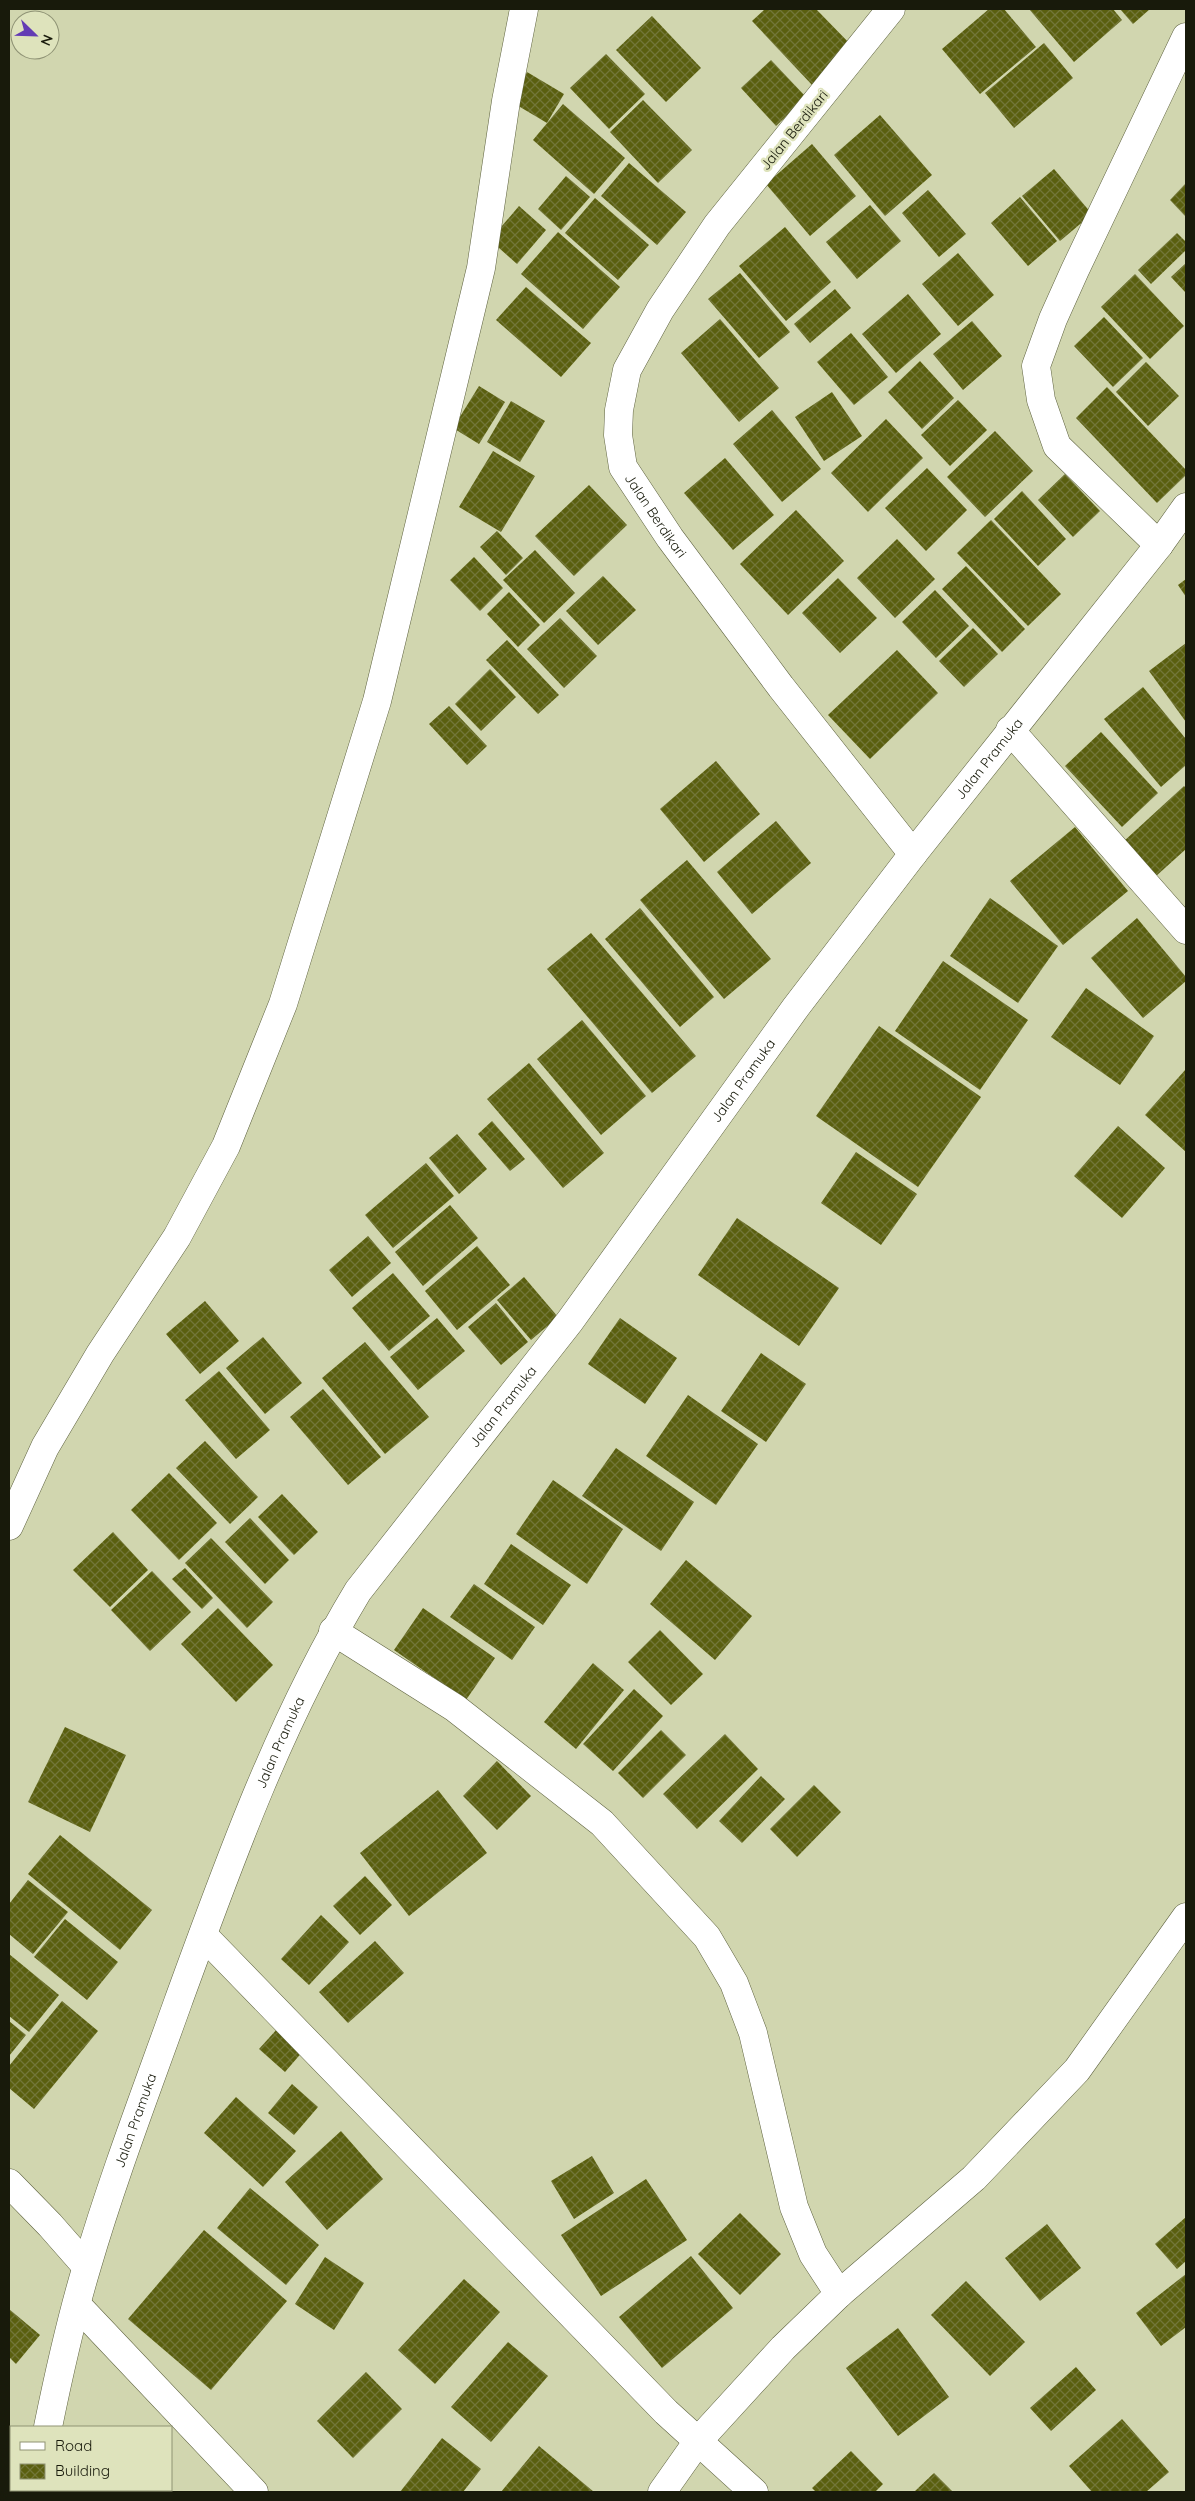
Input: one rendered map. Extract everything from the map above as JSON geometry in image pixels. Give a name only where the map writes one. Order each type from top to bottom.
[{"type":"street","points":[[9,1526],[45,1447],[100,1354],[177,1237],[226,1146],[283,1004],[377,701],[481,268],[506,100],[524,9]]},
{"type":"street","name":"Jalan Berdikari","points":[[891,9],[717,225],[660,310],[628,370],[619,410],[618,436],[623,467],[670,538],[781,687],[913,854]]},
{"type":"street","points":[[1159,545],[1057,446],[1041,400],[1036,366],[1074,270],[1186,37]]},
{"type":"street","name":"Jalan Pramuka","points":[[48,2426],[61,2362],[86,2266],[203,1935],[264,1773],[333,1631],[358,1591],[570,1321],[796,1007],[1010,730],[1159,545],[1186,507]]},
{"type":"street","points":[[1010,730],[1186,930]]},
{"type":"street","points":[[333,1631],[456,1708],[602,1823],[707,1937],[734,1983],[754,2034],[794,2207],[813,2254],[839,2294]]},
{"type":"street","points":[[662,2492],[698,2441],[783,2348],[839,2294],[974,2178],[1077,2070],[1186,1917]]},
{"type":"street","points":[[203,1935],[666,2412],[754,2492]]},
{"type":"street","points":[[9,2183],[86,2266]]},
{"type":"street","points":[[77,2305],[254,2492]]},
{"type":"building","points":[[765,9],[816,9],[854,48],[813,86],[752,21]]},
{"type":"building","points":[[989,9],[1004,9],[1036,47],[980,94],[942,49]]},
{"type":"building","points":[[1029,9],[1113,9],[1122,20],[1074,62]]},
{"type":"building","points":[[1120,9],[1150,9],[1133,24]]},
{"type":"building","points":[[652,16],[701,68],[666,102],[616,50]]},
{"type":"building","points":[[1044,43],[1073,78],[1014,128],[985,93]]},
{"type":"building","points":[[606,54],[645,94],[609,129],[570,88]]},
{"type":"building","points":[[771,60],[806,97],[776,126],[741,88]]},
{"type":"building","points":[[527,72],[564,94],[547,123],[510,101]]},
{"type":"building","points":[[643,100],[692,150],[658,183],[610,132]]},
{"type":"building","points":[[563,104],[625,158],[594,194],[533,140]]},
{"type":"building","points":[[880,115],[932,175],[885,216],[834,155]]},
{"type":"building","points":[[812,144],[856,196],[810,236],[766,184]]},
{"type":"building","points":[[629,163],[686,212],[657,245],[601,196]]},
{"type":"building","points":[[1054,169],[1092,214],[1060,241],[1022,196]]},
{"type":"building","points":[[566,176],[590,197],[561,230],[538,209]]},
{"type":"building","points":[[1186,183],[1186,217],[1170,200]]},
{"type":"building","points":[[928,190],[966,234],[939,257],[902,213]]},
{"type":"building","points":[[1020,197],[1057,241],[1028,266],[991,223]]},
{"type":"building","points":[[595,198],[649,245],[618,280],[565,233]]},
{"type":"building","points":[[870,205],[901,241],[857,279],[826,242]]},
{"type":"building","points":[[519,206],[546,230],[517,264],[490,240]]},
{"type":"building","points":[[785,227],[831,282],[786,321],[739,266]]},
{"type":"building","points":[[558,232],[620,287],[583,329],[521,274]]},
{"type":"building","points":[[1177,233],[1186,242],[1186,250],[1151,284],[1138,270]]},
{"type":"building","points":[[958,253],[994,295],[958,326],[922,284]]},
{"type":"building","points":[[1186,263],[1186,293],[1171,277]]},
{"type":"building","points":[[740,273],[790,332],[759,358],[708,299]]},
{"type":"building","points":[[1135,274],[1184,326],[1150,359],[1101,307]]},
{"type":"building","points":[[526,287],[591,343],[561,377],[496,320]]},
{"type":"building","points":[[835,289],[851,308],[810,343],[794,324]]},
{"type":"building","points":[[908,294],[941,334],[896,373],[862,334]]},
{"type":"building","points":[[1104,317],[1143,358],[1113,387],[1074,346]]},
{"type":"building","points":[[720,319],[779,388],[739,422],[681,353]]},
{"type":"building","points":[[972,321],[1002,356],[963,390],[933,354]]},
{"type":"building","points":[[851,333],[888,377],[854,405],[817,362]]},
{"type":"building","points":[[920,361],[954,398],[922,429],[888,392]]},
{"type":"building","points":[[1146,362],[1179,396],[1148,426],[1116,392]]},
{"type":"building","points":[[479,386],[505,402],[479,444],[453,428]]},
{"type":"building","points":[[1107,387],[1186,470],[1186,475],[1157,503],[1076,418]]},
{"type":"building","points":[[832,392],[862,436],[824,461],[795,417]]},
{"type":"building","points":[[958,400],[987,430],[950,466],[921,435]]},
{"type":"building","points":[[511,401],[545,421],[520,462],[487,442]]},
{"type":"building","points":[[772,410],[821,469],[782,502],[733,444]]},
{"type":"building","points":[[886,419],[923,458],[868,512],[831,473]]},
{"type":"building","points":[[995,431],[1033,471],[985,517],[947,477]]},
{"type":"building","points":[[493,451],[535,476],[501,532],[459,507]]},
{"type":"building","points":[[725,458],[774,515],[733,550],[684,493]]},
{"type":"building","points":[[927,468],[967,510],[926,551],[885,508]]},
{"type":"building","points":[[1065,474],[1100,511],[1073,537],[1038,500]]},
{"type":"building","points":[[589,485],[627,525],[574,576],[535,536]]},
{"type":"building","points":[[1022,491],[1066,539],[1038,566],[994,519]]},
{"type":"building","points":[[796,510],[844,561],[788,615],[740,564]]},
{"type":"building","points":[[991,520],[1061,594],[1028,626],[957,553]]},
{"type":"building","points":[[497,531],[523,558],[506,575],[480,547]]},
{"type":"building","points":[[897,539],[935,579],[895,618],[857,578]]},
{"type":"building","points":[[535,550],[575,593],[544,623],[503,580]]},
{"type":"building","points":[[474,557],[503,588],[480,611],[450,580]]},
{"type":"building","points":[[966,566],[1025,629],[1002,652],[942,589]]},
{"type":"building","points":[[603,576],[636,610],[598,645],[566,611]]},
{"type":"building","points":[[838,578],[877,618],[840,653],[802,613]]},
{"type":"building","points":[[1186,579],[1186,597],[1178,585]]},
{"type":"building","points":[[935,590],[969,626],[936,658],[902,622]]},
{"type":"building","points":[[509,592],[540,625],[518,647],[487,614]]},
{"type":"building","points":[[560,618],[597,656],[564,688],[527,649]]},
{"type":"building","points":[[973,628],[998,654],[964,687],[939,661]]},
{"type":"building","points":[[507,640],[559,695],[538,714],[486,660]]},
{"type":"building","points":[[1186,643],[1186,722],[1149,671]]},
{"type":"building","points":[[897,650],[938,693],[870,759],[828,715]]},
{"type":"building","points":[[490,669],[516,697],[481,731],[455,704]]},
{"type":"building","points":[[1143,687],[1186,739],[1186,765],[1161,787],[1104,719]]},
{"type":"building","points":[[449,706],[487,746],[467,765],[429,724]]},
{"type":"building","points":[[1101,732],[1158,793],[1122,827],[1065,766]]},
{"type":"building","points":[[716,761],[760,814],[704,862],[660,809]]},
{"type":"building","points":[[1184,786],[1186,788],[1186,849],[1155,877],[1123,842]]},
{"type":"building","points":[[776,821],[811,863],[752,914],[717,872]]},
{"type":"building","points":[[1075,827],[1128,891],[1063,945],[1010,881]]},
{"type":"building","points":[[687,860],[771,959],[724,999],[640,900]]},
{"type":"building","points":[[990,898],[1058,946],[1018,1003],[950,956]]},
{"type":"building","points":[[640,908],[714,997],[680,1027],[605,939]]},
{"type":"building","points":[[1137,918],[1186,977],[1186,981],[1143,1018],[1091,958]]},
{"type":"building","points":[[591,933],[696,1056],[652,1093],[547,969]]},
{"type":"building","points":[[943,961],[1028,1020],[980,1090],[895,1031]]},
{"type":"building","points":[[1086,988],[1154,1036],[1120,1085],[1051,1037]]},
{"type":"building","points":[[582,1020],[646,1096],[601,1135],[537,1059]]},
{"type":"building","points":[[879,1026],[981,1097],[918,1187],[816,1116]]},
{"type":"building","points":[[529,1063],[604,1153],[563,1188],[487,1099]]},
{"type":"building","points":[[1186,1069],[1186,1152],[1145,1115]]},
{"type":"building","points":[[492,1121],[525,1159],[510,1171],[478,1134]]},
{"type":"building","points":[[1118,1126],[1165,1168],[1122,1218],[1074,1176]]},
{"type":"building","points":[[457,1134],[487,1169],[459,1194],[429,1158]]},
{"type":"building","points":[[856,1152],[917,1194],[881,1245],[821,1203]]},
{"type":"building","points":[[426,1163],[454,1196],[393,1248],[365,1215]]},
{"type":"building","points":[[450,1205],[478,1238],[423,1286],[395,1252]]},
{"type":"building","points":[[737,1218],[839,1288],[799,1346],[698,1275]]},
{"type":"building","points":[[368,1236],[391,1263],[352,1297],[329,1270]]},
{"type":"building","points":[[477,1246],[510,1285],[457,1330],[425,1291]]},
{"type":"building","points":[[393,1273],[430,1316],[389,1351],[352,1308]]},
{"type":"building","points":[[524,1277],[558,1317],[531,1340],[497,1300]]},
{"type":"building","points":[[205,1301],[239,1341],[200,1374],[166,1334]]},
{"type":"building","points":[[496,1303],[528,1342],[501,1365],[468,1327]]},
{"type":"building","points":[[437,1318],[465,1351],[418,1390],[390,1357]]},
{"type":"building","points":[[620,1318],[677,1358],[645,1404],[588,1364]]},
{"type":"building","points":[[263,1337],[302,1383],[265,1414],[226,1368]]},
{"type":"building","points":[[365,1342],[429,1417],[385,1454],[322,1378]]},
{"type":"building","points":[[761,1353],[806,1384],[766,1442],[721,1411]]},
{"type":"building","points":[[219,1371],[270,1430],[236,1459],[185,1400]]},
{"type":"building","points":[[323,1389],[381,1457],[348,1485],[290,1417]]},
{"type":"building","points":[[688,1395],[758,1444],[716,1505],[646,1456]]},
{"type":"building","points":[[205,1441],[258,1497],[230,1524],[176,1468]]},
{"type":"building","points":[[616,1448],[694,1502],[661,1551],[582,1496]]},
{"type":"building","points":[[169,1473],[217,1523],[179,1560],[131,1510]]},
{"type":"building","points":[[553,1480],[623,1529],[587,1584],[516,1534]]},
{"type":"building","points":[[282,1494],[318,1532],[294,1555],[258,1517]]},
{"type":"building","points":[[250,1518],[289,1560],[265,1584],[225,1542]]},
{"type":"building","points":[[113,1532],[148,1570],[110,1607],[73,1570]]},
{"type":"building","points":[[211,1538],[273,1602],[247,1628],[185,1563]]},
{"type":"building","points":[[511,1544],[571,1585],[543,1625],[484,1584]]},
{"type":"building","points":[[686,1560],[752,1616],[715,1660],[650,1604]]},
{"type":"building","points":[[185,1568],[213,1598],[202,1609],[172,1579]]},
{"type":"building","points":[[152,1571],[191,1612],[150,1651],[111,1610]]},
{"type":"building","points":[[474,1584],[535,1627],[512,1660],[450,1617]]},
{"type":"building","points":[[218,1608],[273,1665],[236,1702],[181,1644]]},
{"type":"building","points":[[423,1608],[495,1658],[466,1700],[394,1650]]},
{"type":"building","points":[[660,1630],[703,1674],[671,1705],[628,1662]]},
{"type":"building","points":[[593,1663],[624,1690],[576,1749],[544,1722]]},
{"type":"building","points":[[634,1689],[663,1716],[613,1771],[583,1744]]},
{"type":"building","points":[[65,1727],[126,1755],[90,1832],[28,1802]]},
{"type":"building","points":[[661,1730],[686,1755],[643,1798],[618,1773]]},
{"type":"building","points":[[725,1734],[758,1769],[697,1829],[663,1794]]},
{"type":"building","points":[[497,1761],[531,1796],[497,1830],[463,1796]]},
{"type":"building","points":[[761,1776],[785,1799],[742,1843],[719,1821]]},
{"type":"building","points":[[814,1785],[841,1812],[797,1857],[770,1829]]},
{"type":"building","points":[[438,1790],[487,1853],[409,1916],[360,1853]]},
{"type":"building","points":[[60,1835],[152,1910],[120,1950],[28,1874]]},
{"type":"building","points":[[365,1876],[392,1905],[360,1935],[333,1906]]},
{"type":"building","points":[[28,1880],[68,1912],[33,1954],[9,1934],[9,1904]]},
{"type":"building","points":[[321,1915],[349,1942],[309,1985],[281,1959]]},
{"type":"building","points":[[65,1919],[118,1962],[87,2000],[34,1957]]},
{"type":"building","points":[[375,1941],[404,1973],[348,2023],[319,1992]]},
{"type":"building","points":[[9,1954],[59,1995],[29,2032],[9,2016]]},
{"type":"building","points":[[62,2001],[98,2031],[34,2109],[9,2088],[9,2066]]},
{"type":"building","points":[[9,2021],[26,2035],[9,2056]]},
{"type":"building","points":[[278,2028],[304,2050],[285,2072],[259,2049]]},
{"type":"building","points":[[292,2084],[318,2107],[294,2135],[268,2113]]},
{"type":"building","points":[[236,2097],[296,2151],[263,2187],[204,2133]]},
{"type":"building","points":[[341,2131],[383,2179],[327,2230],[285,2182]]},
{"type":"building","points":[[592,2156],[614,2193],[574,2219],[551,2181]]},
{"type":"building","points":[[646,2179],[687,2240],[601,2296],[561,2235]]},
{"type":"building","points":[[250,2188],[319,2245],[286,2285],[217,2228]]},
{"type":"building","points":[[740,2213],[781,2254],[740,2295],[698,2254]]},
{"type":"building","points":[[1186,2217],[1186,2261],[1177,2269],[1155,2244]]},
{"type":"building","points":[[1047,2224],[1081,2268],[1040,2301],[1005,2258]]},
{"type":"building","points":[[204,2230],[287,2301],[211,2390],[128,2319]]},
{"type":"building","points":[[691,2256],[733,2308],[662,2368],[619,2317]]},
{"type":"building","points":[[325,2257],[364,2283],[334,2330],[295,2304]]},
{"type":"building","points":[[1186,2274],[1186,2327],[1161,2346],[1136,2313]]},
{"type":"building","points":[[464,2279],[500,2312],[435,2384],[398,2350]]},
{"type":"building","points":[[966,2281],[1025,2342],[990,2376],[931,2315]]},
{"type":"building","points":[[9,2309],[40,2335],[16,2364],[9,2357]]},
{"type":"building","points":[[898,2328],[949,2397],[898,2436],[846,2368]]},
{"type":"building","points":[[508,2342],[548,2376],[491,2442],[451,2407]]},
{"type":"building","points":[[1076,2367],[1096,2390],[1051,2431],[1030,2408]]},
{"type":"building","points":[[366,2372],[402,2409],[353,2458],[317,2421]]},
{"type":"building","points":[[1122,2419],[1169,2472],[1146,2492],[1092,2492],[1069,2466]]},
{"type":"building","points":[[442,2438],[481,2469],[463,2492],[400,2492]]},
{"type":"building","points":[[539,2446],[594,2492],[501,2492]]},
{"type":"building","points":[[851,2451],[883,2484],[875,2492],[816,2492],[812,2488]]},
{"type":"building","points":[[934,2473],[953,2492],[914,2492]]}]
